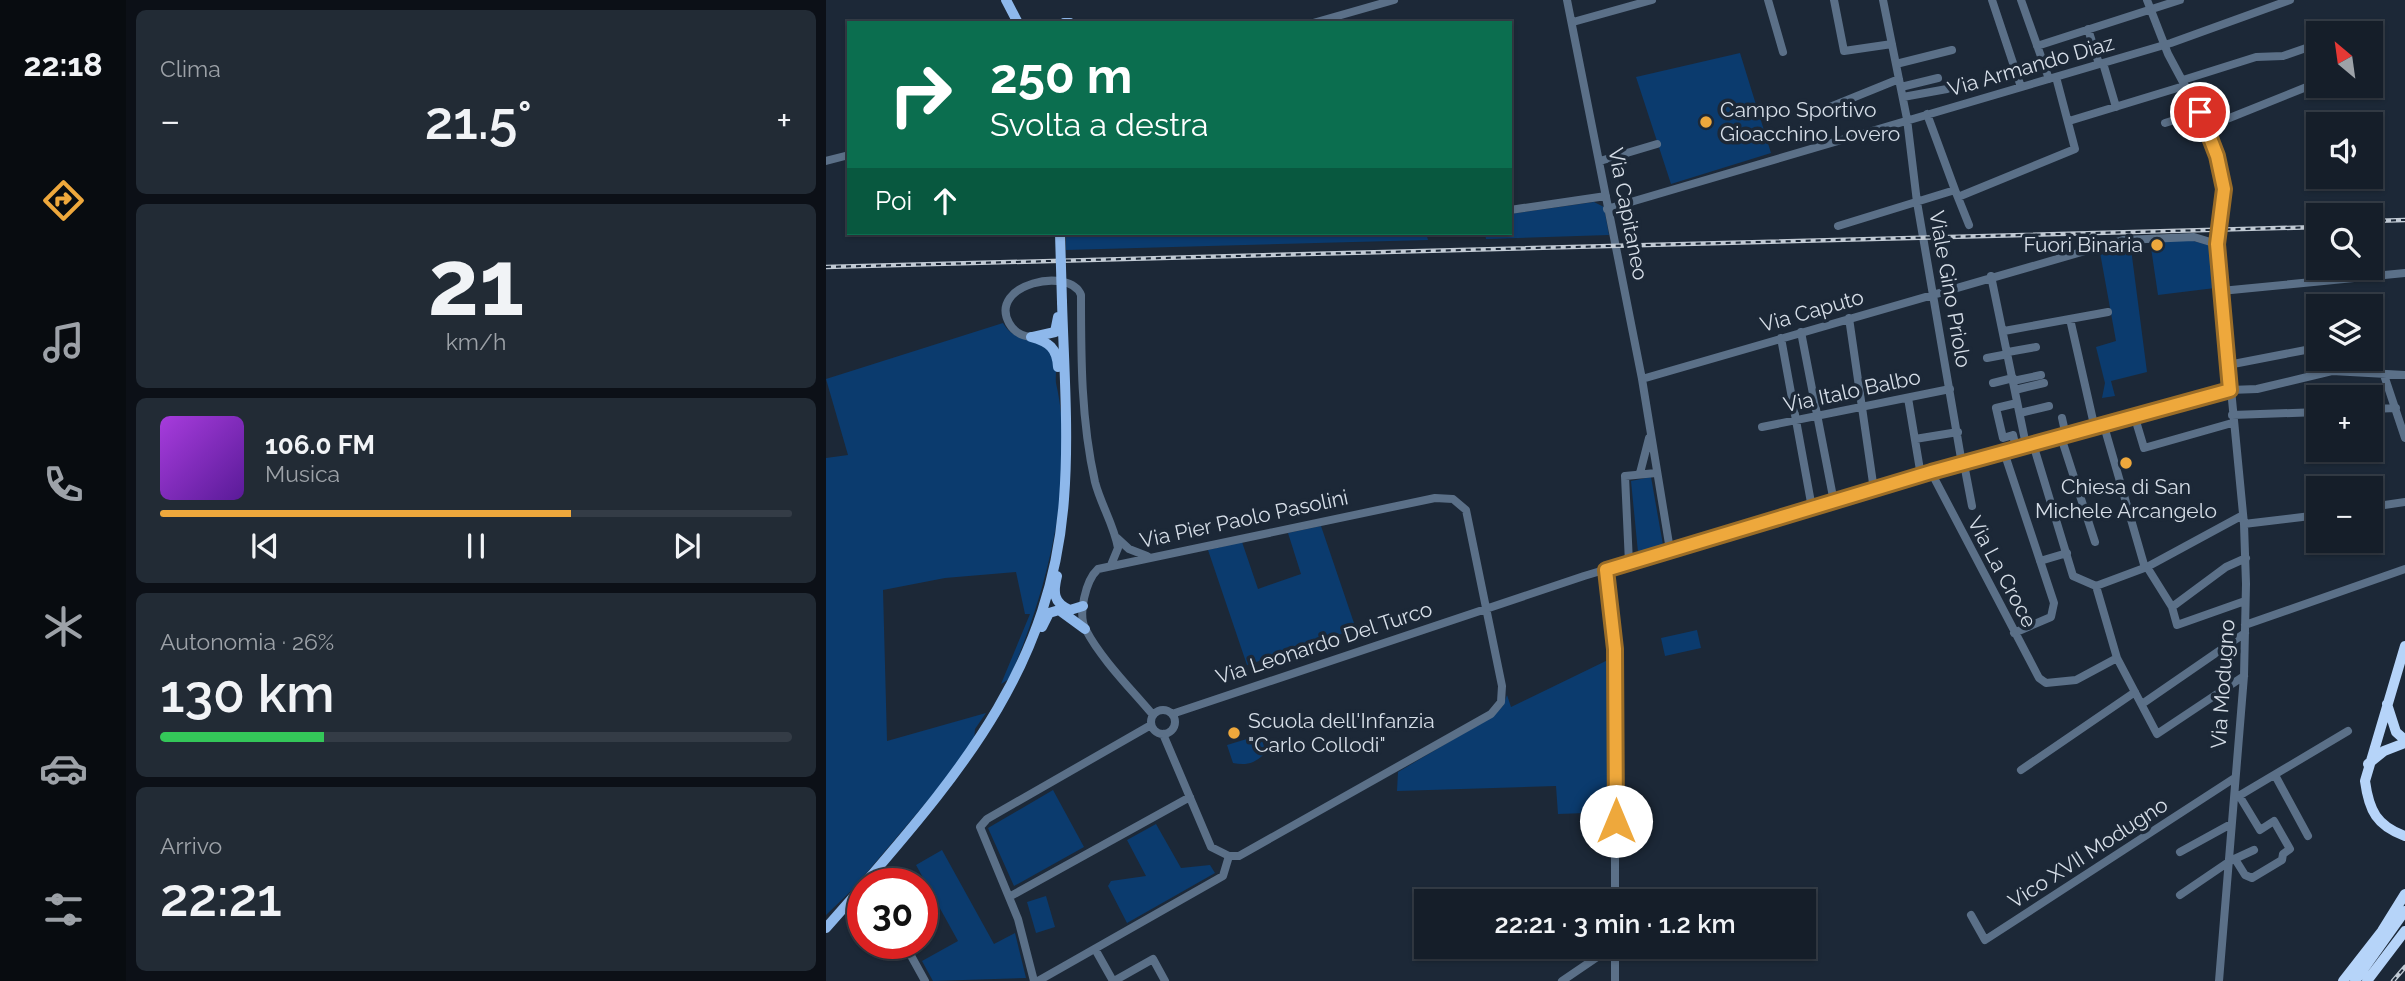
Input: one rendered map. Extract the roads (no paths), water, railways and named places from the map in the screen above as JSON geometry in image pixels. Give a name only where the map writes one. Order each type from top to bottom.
[{"type":"highway","points":[[2404,835],[2386,829],[2375,818],[2367,800],[2365,782],[2368,764],[2405,646]]},
{"type":"highway","points":[[2387,701],[2401,740]]},
{"type":"highway","points":[[2378,731],[2387,739],[2401,740]]},
{"type":"highway","points":[[2368,764],[2401,740]]},
{"type":"highway","points":[[2343,981],[2382,931],[2405,894]]},
{"type":"highway","points":[[2355,981],[2405,911]]},
{"type":"highway","points":[[2367,981],[2405,930]]},
{"type":"main road","points":[[1005,0],[1009,21]]},
{"type":"main road","points":[[1005,0],[1017,21]]},
{"type":"main road","points":[[878,868],[961,768],[1005,699],[1032,638],[1056,552],[1065,479],[1060,235]]},
{"type":"main road","points":[[1031,337],[1055,332],[1062,305]]},
{"type":"main road","points":[[1031,337],[1049,344],[1055,350],[1058,380],[1065,392]]},
{"type":"main road","points":[[1056,552],[1059,567],[1055,586],[1056,599],[1070,610],[1083,607]]},
{"type":"main road","points":[[1032,638],[1041,630],[1046,617],[1054,610],[1066,612],[1085,629]]},
{"type":"main road","points":[[826,928],[847,904]]},
{"type":"main road","points":[[826,936],[847,905]]},
{"type":"street","name":"Via Capitaneo","points":[[1567,0],[1642,379],[1670,550]]},
{"type":"street","points":[[1573,22],[1653,0]]},
{"type":"street","points":[[1768,0],[1783,51]]},
{"type":"street","points":[[1833,0],[1844,51],[1892,44]]},
{"type":"street","name":"Viale Gino Priolo","points":[[1883,0],[1907,119],[1917,202],[1972,506]]},
{"type":"street","points":[[1992,0],[2021,87]]},
{"type":"street","points":[[1838,226],[1917,202],[1959,194],[2075,149],[2069,121],[2021,0]]},
{"type":"street","name":"Via Modugno","points":[[2147,0],[2164,45],[2207,127],[2224,189],[2217,244],[2246,558],[2244,676],[2233,779],[2236,798],[2231,824],[2232,860],[2219,981]]},
{"type":"street","points":[[2037,46],[2179,0]]},
{"type":"street","name":"Via Armando Diaz","points":[[1607,209],[2164,45],[2290,0]]},
{"type":"street","points":[[1320,21],[1389,1]]},
{"type":"street","points":[[2088,29],[2116,107]]},
{"type":"street","points":[[2069,121],[2256,57],[2283,56],[2306,48]]},
{"type":"street","points":[[1896,64],[1952,50]]},
{"type":"street","points":[[1830,107],[1900,83],[1938,78]]},
{"type":"street","points":[[2207,127],[2306,87]]},
{"type":"street","points":[[1903,97],[1947,89]]},
{"type":"street","points":[[2165,122],[2200,112]]},
{"type":"street","points":[[1927,114],[1969,225]]},
{"type":"street","points":[[1600,161],[1657,144]]},
{"type":"street","points":[[826,161],[847,156]]},
{"type":"street","points":[[1512,211],[1606,196]]},
{"type":"street","name":"Via Caputo","points":[[1642,379],[1991,276],[2138,237],[2194,237],[2217,244]]},
{"type":"street","points":[[2221,291],[2405,274]]},
{"type":"street","points":[[1991,276],[2020,413],[2073,576],[2096,586],[2146,567],[2243,520],[2306,516]]},
{"type":"street","points":[[1031,337],[1019,334],[1009,323],[1006,307],[1009,299],[1016,291],[1032,284],[1066,281],[1073,283],[1081,295],[1082,385],[1090,459],[1098,493],[1116,536],[1117,554],[1111,565],[1094,573],[1083,607],[1085,629],[1153,715],[1152,725],[1156,732],[1163,734],[1174,727],[1172,714],[1164,710],[1153,715]]},
{"type":"street","points":[[2004,331],[2108,312]]},
{"type":"street","points":[[1849,318],[1874,490]]},
{"type":"street","points":[[2070,319],[2100,428],[2146,567],[2172,607],[2178,625],[2245,601]]},
{"type":"street","points":[[1801,332],[1834,502]]},
{"type":"street","points":[[1781,338],[1812,508]]},
{"type":"street","points":[[1987,358],[2036,346]]},
{"type":"street","points":[[2228,365],[2306,350]]},
{"type":"street","name":"Via Leonardo Del Turco","points":[[1172,714],[1606,570],[2016,448],[2100,428],[2230,390],[2257,389],[2332,371],[2405,375]]},
{"type":"street","points":[[2384,374],[2405,438]]},
{"type":"street","points":[[1993,383],[2042,379]]},
{"type":"street","name":"Via Italo Balbo","points":[[1762,427],[1950,389]]},
{"type":"street","points":[[1908,398],[1921,476]]},
{"type":"street","points":[[2016,448],[2013,435],[2003,438],[1996,408],[2017,402]]},
{"type":"street","points":[[2020,413],[2049,407]]},
{"type":"street","points":[[2383,409],[2396,408]]},
{"type":"street","points":[[2135,418],[2144,448],[2232,419],[2306,412]]},
{"type":"street","points":[[2062,418],[2064,436],[2095,542]]},
{"type":"street","points":[[1915,439],[1958,432]]},
{"type":"street","points":[[1640,473],[1650,435]]},
{"type":"street","points":[[2004,452],[2054,613],[2051,617],[2014,633]]},
{"type":"street","name":"Via La Croce","points":[[1931,472],[2039,678],[2046,684],[2076,680],[2117,657]]},
{"type":"street","points":[[1629,563],[1625,476],[1656,473]]},
{"type":"street","name":"Via Pier Paolo Pasolini","points":[[1111,565],[1444,497],[1461,504],[1470,518],[1488,608]]},
{"type":"street","points":[[2383,505],[2405,502]]},
{"type":"street","points":[[1116,536],[1129,550],[1149,556]]},
{"type":"street","points":[[2040,561],[2067,553]]},
{"type":"street","points":[[2172,607],[2226,567],[2246,558]]},
{"type":"street","points":[[2142,704],[2245,629],[2405,569]]},
{"type":"street","points":[[1606,570],[1615,649],[1615,889]]},
{"type":"street","points":[[2096,586],[2117,657],[2157,734],[2244,676]]},
{"type":"street","points":[[1163,734],[1211,846],[1229,856],[1249,852],[1495,710],[1501,702],[1502,686],[1488,608]]},
{"type":"street","points":[[2021,770],[2135,692]]},
{"type":"street","points":[[1152,725],[983,822],[981,834],[1009,897],[1036,981],[1223,876],[1229,856]]},
{"type":"street","points":[[2232,860],[2245,876],[2252,878],[2282,860],[2283,853],[2290,849],[2274,821],[2260,830],[2236,798],[2276,777],[2348,731]]},
{"type":"street","points":[[2276,777],[2308,836]]},
{"type":"street","name":"Vico XVII Modugno","points":[[1971,915],[1985,940],[2233,779]]},
{"type":"street","points":[[1009,897],[1191,797]]},
{"type":"street","points":[[2180,852],[2231,824]]},
{"type":"street","points":[[2180,895],[2232,860],[2254,850]]},
{"type":"street","points":[[826,922],[847,904]]},
{"type":"street","points":[[1095,949],[1114,981],[1153,959],[1165,981]]},
{"type":"street","points":[[913,959],[925,981]]},
{"type":"street","points":[[1562,981],[1596,959]]},
{"type":"street","points":[[1614,959],[1615,981]]},
{"type":"railway","points":[[2383,221],[2405,220]]},
{"type":"railway","points":[[826,267],[2306,227]]},
{"type":"railway","points":[[2393,981],[2405,967]]},
{"type":"place","name":"Campo Sportivo Gioacchino Lovero","points":[[1706,122]]},
{"type":"place","name":"Fuori Binaria","points":[[2157,245]]},
{"type":"place","name":"Chiesa di San Michele Arcangelo","points":[[2126,463]]},
{"type":"place","name":"Scuola dell'Infanzia \"Carlo Collodi\"","points":[[1234,733]]}]
